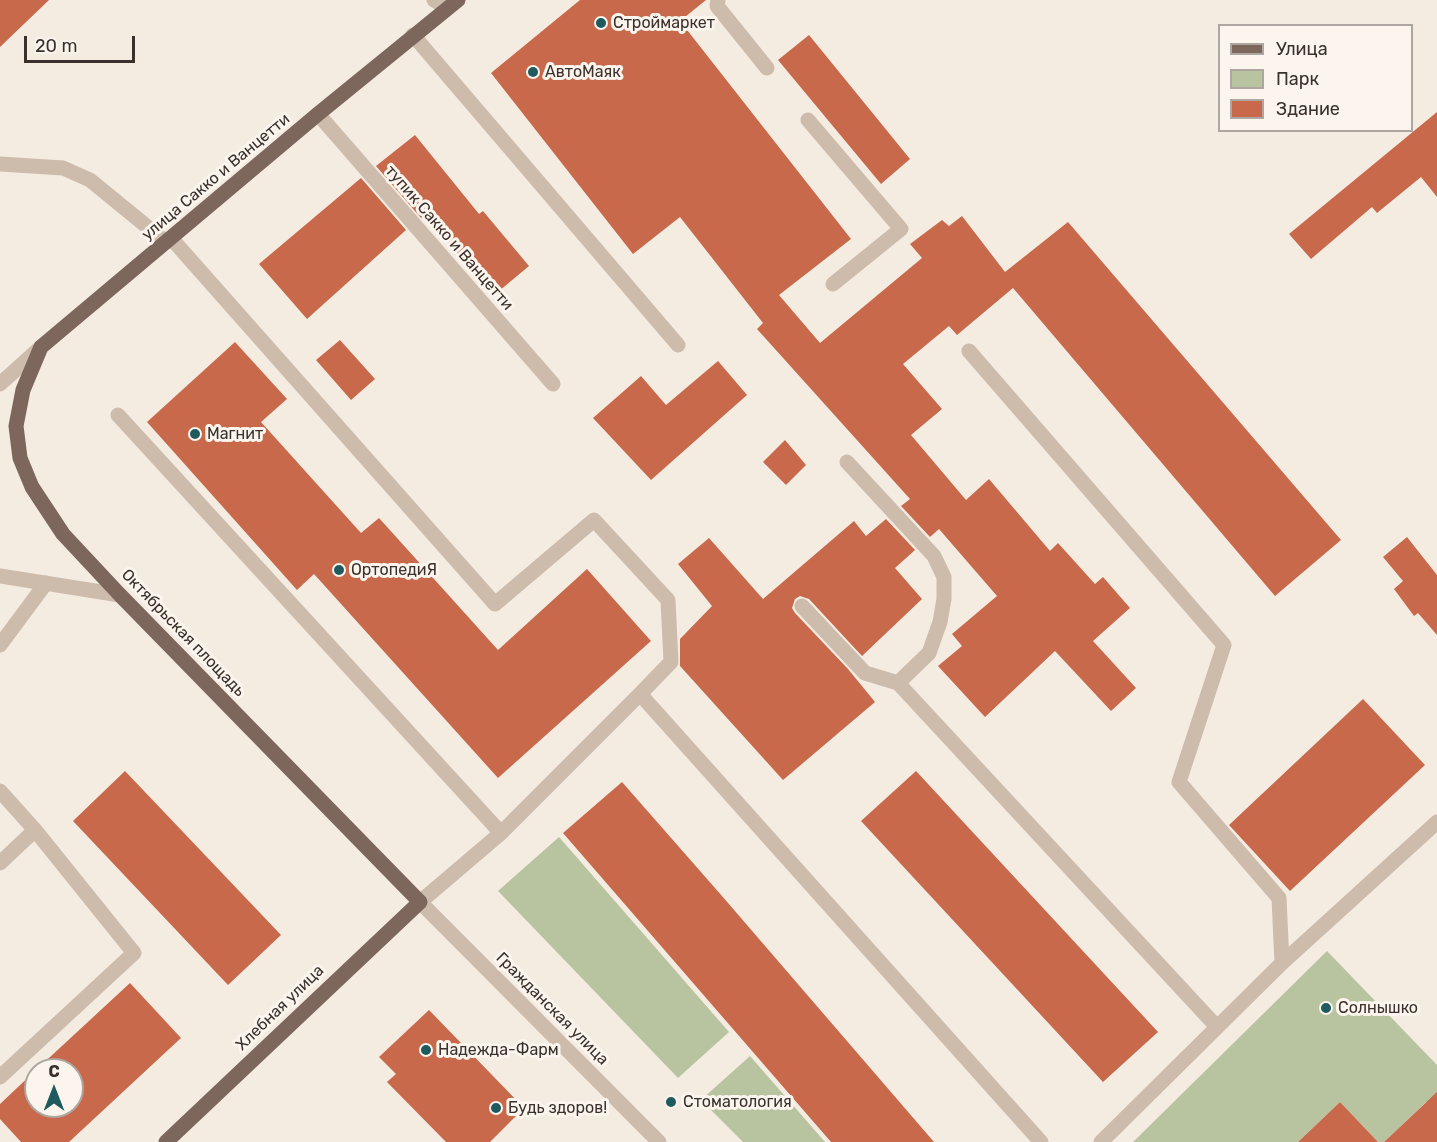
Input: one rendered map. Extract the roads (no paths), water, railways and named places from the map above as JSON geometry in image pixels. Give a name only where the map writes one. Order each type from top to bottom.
[{"type":"main road","name":"улица Сакко и Ванцетти","points":[[41,347],[318,114],[453,4]]},
{"type":"main road","name":"Октябрьская площадь","points":[[41,347],[23,390],[16,426],[20,458],[32,487],[63,534],[420,902]]},
{"type":"main road","name":"Хлебная улица","points":[[166,1142],[420,902]]},
{"type":"street","points":[[434,0],[453,4]]},
{"type":"street","points":[[718,0],[717,6],[767,68]]},
{"type":"street","points":[[413,35],[678,345]]},
{"type":"street","name":"тупик Сакко и Ванцетти","points":[[318,114],[553,384]]},
{"type":"street","points":[[808,120],[901,229],[833,284]]},
{"type":"street","points":[[0,164],[63,168],[90,180],[168,240],[495,604],[594,519],[668,600],[671,662],[501,833],[420,902]]},
{"type":"street","name":"улица Сакко и Ванцетти","points":[[0,384],[41,347]]},
{"type":"street","points":[[969,351],[1224,645],[1179,782],[1279,898],[1282,963]]},
{"type":"street","points":[[118,415],[501,833]]},
{"type":"street","points":[[847,462],[934,556],[944,577],[944,599],[940,622],[929,653],[898,683]]},
{"type":"street","points":[[0,576],[120,595]]},
{"type":"street","points":[[0,645],[46,583]]},
{"type":"street","points":[[802,606],[865,673],[898,683],[1217,1027]]},
{"type":"street","points":[[640,694],[1041,1142]]},
{"type":"street","points":[[0,791],[35,830],[134,953],[0,1077]]},
{"type":"street","points":[[1101,1142],[1282,963],[1437,822]]},
{"type":"street","points":[[0,863],[35,830]]},
{"type":"street","name":"Гражданская улица","points":[[420,902],[658,1142]]},
{"type":"place","name":"Строймаркет","points":[[601,23]]},
{"type":"place","name":"АвтоМаяк","points":[[533,72]]},
{"type":"place","name":"Магнит","points":[[195,434]]},
{"type":"place","name":"ОртопедиЯ","points":[[339,570]]},
{"type":"place","name":"Солнышко","points":[[1326,1008]]},
{"type":"place","name":"Надежда-Фарм","points":[[426,1050]]},
{"type":"place","name":"Стоматология","points":[[671,1102]]},
{"type":"place","name":"Будь здоров!","points":[[496,1108]]}]
